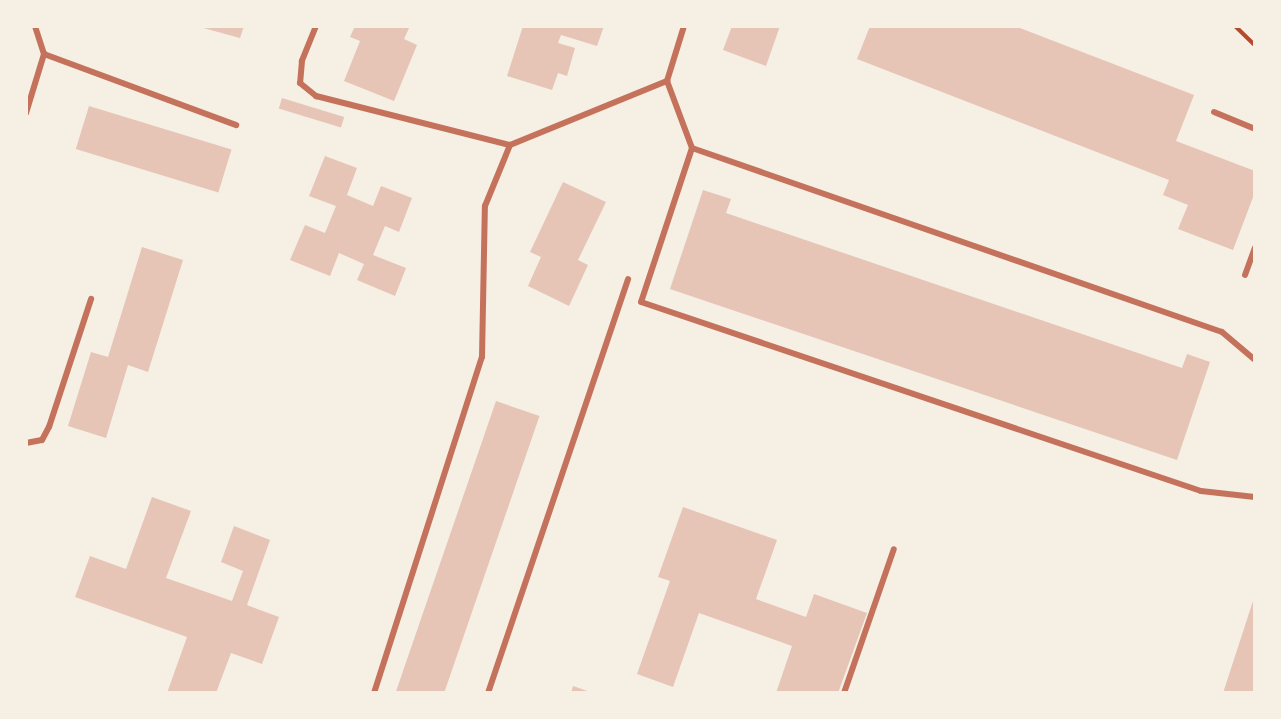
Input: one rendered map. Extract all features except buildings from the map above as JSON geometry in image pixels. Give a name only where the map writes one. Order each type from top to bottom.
[{"type":"lane","points":[[26,113],[44,54],[35,26]]},
{"type":"lane","points":[[316,26],[302,61],[300,83],[316,96],[510,145],[667,81]]},
{"type":"lane","points":[[684,26],[667,81],[692,148],[641,302],[1201,491],[1255,497]]},
{"type":"lane","points":[[44,54],[236,125]]},
{"type":"lane","points":[[1214,112],[1255,129]]},
{"type":"lane","points":[[374,693],[482,357],[485,206],[510,145]]},
{"type":"lane","points":[[692,148],[1222,332],[1255,360]]},
{"type":"lane","points":[[1245,275],[1255,248]]},
{"type":"lane","points":[[488,693],[628,279]]},
{"type":"lane","points":[[26,443],[42,440],[49,427],[91,299]]},
{"type":"lane","points":[[844,693],[894,549]]},
{"type":"path","points":[[1235,26],[1255,45]]}]
